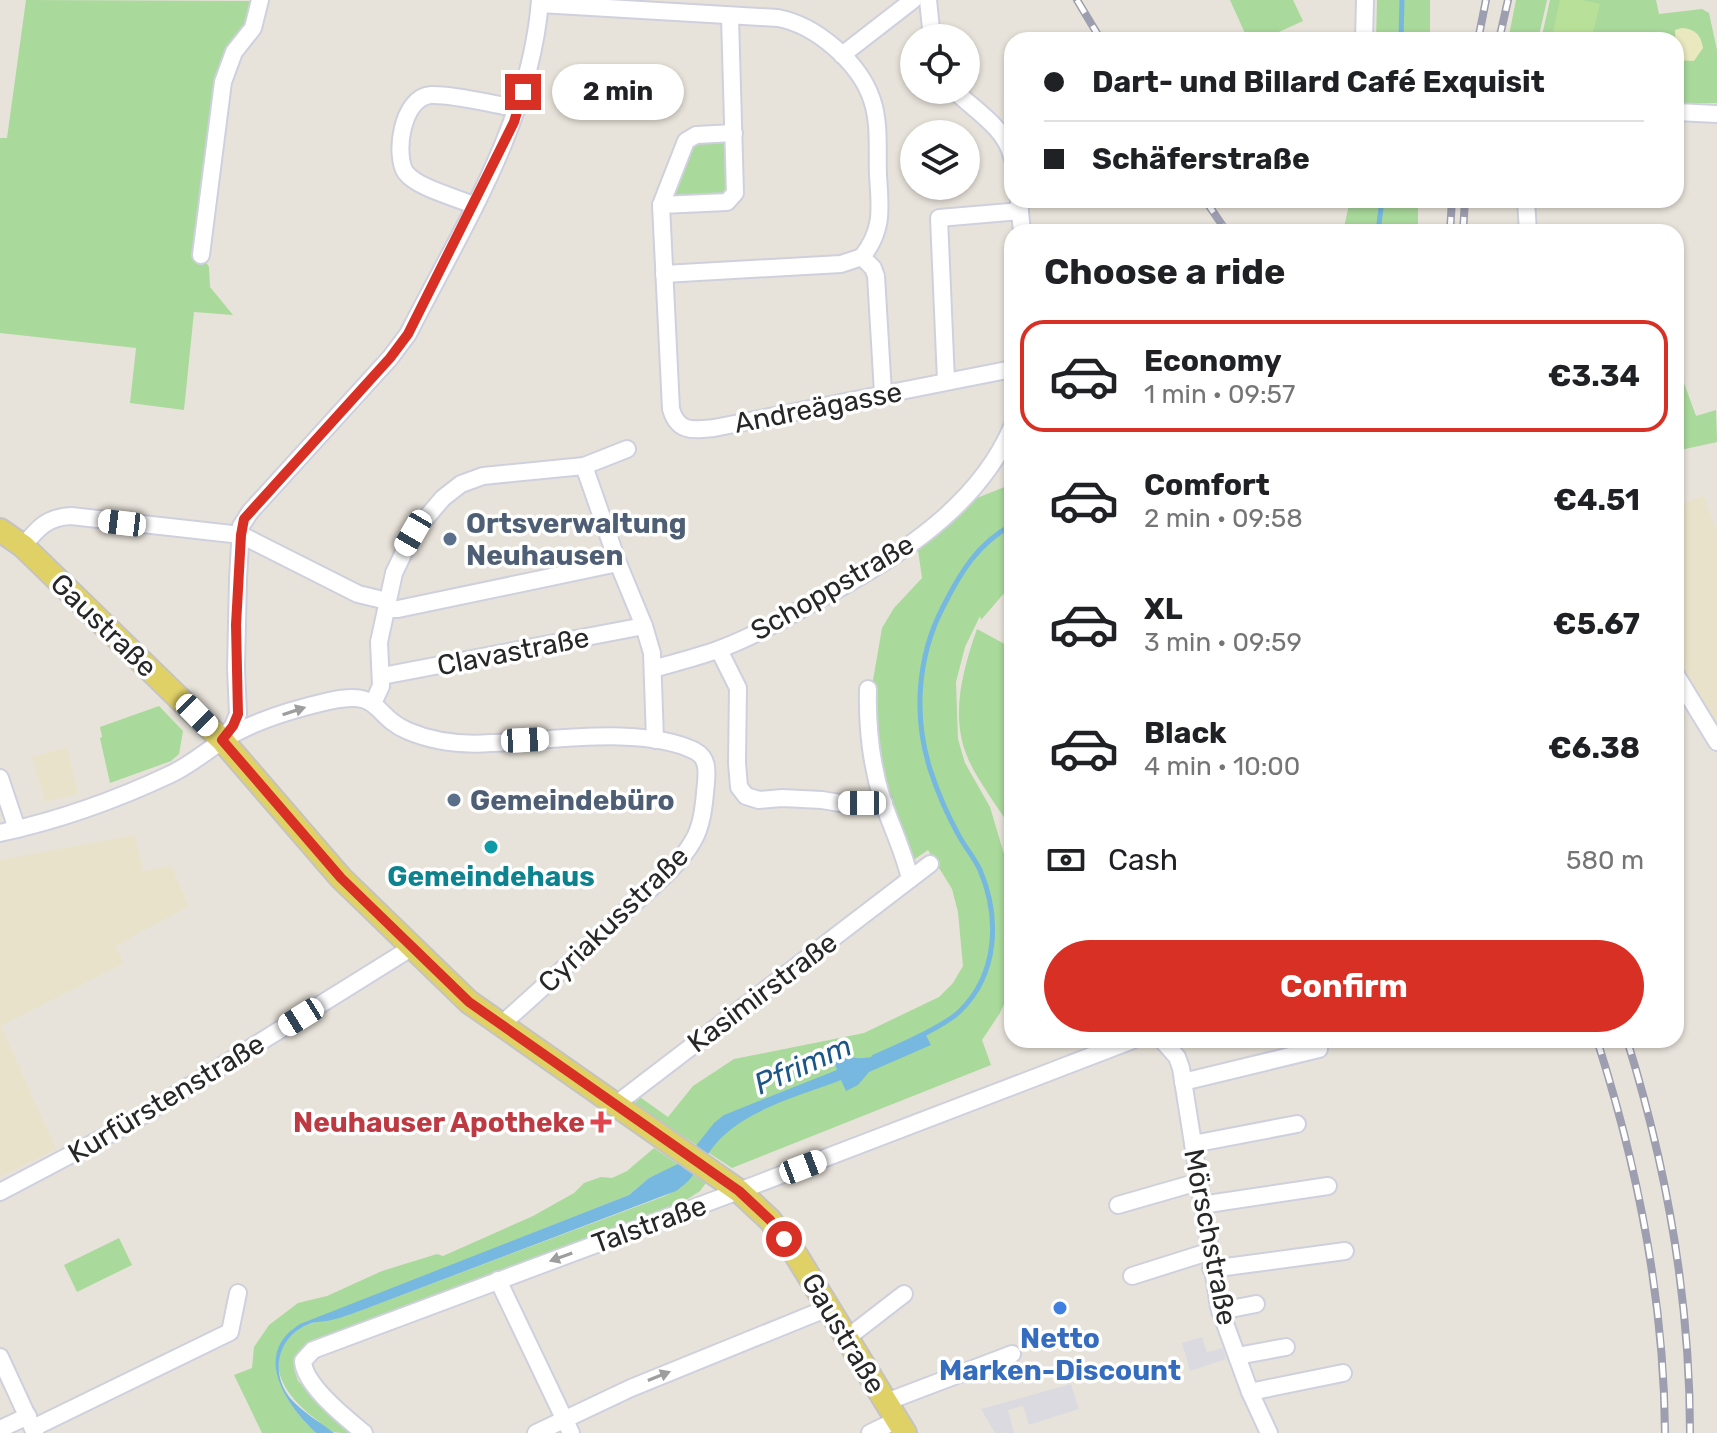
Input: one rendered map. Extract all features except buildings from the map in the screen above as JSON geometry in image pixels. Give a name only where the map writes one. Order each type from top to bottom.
[{"type":"main road","name":"Gaustraße","points":[[0,530],[23,546],[222,740],[341,878],[469,1002],[714,1172],[770,1220],[896,1419]]},
{"type":"street","points":[[201,255],[223,82],[234,52],[253,28],[260,0]]},
{"type":"street","points":[[842,55],[913,0]]},
{"type":"street","points":[[928,0],[931,24]]},
{"type":"street","points":[[1364,32],[1365,0]]},
{"type":"street","points":[[222,740],[238,714],[236,625],[241,526],[408,334],[518,108],[530,63],[540,2],[763,17],[794,21],[818,34],[842,55],[866,88],[874,109],[880,216],[874,239],[862,257],[841,264],[664,274],[661,205],[686,141],[696,135],[734,133]]},
{"type":"street","points":[[661,205],[727,202],[732,199],[736,188],[730,17]]},
{"type":"street","points":[[473,205],[417,182],[407,174],[403,168],[404,116],[416,102],[432,95],[518,108]]},
{"type":"street","points":[[970,104],[1004,138]]},
{"type":"street","points":[[1684,112],[1717,114]]},
{"type":"street","points":[[946,381],[939,218],[1006,208]]},
{"type":"street","points":[[862,257],[876,276],[883,393]]},
{"type":"street","name":"Andreägasse","points":[[664,274],[671,409],[679,426],[688,431],[1004,370]]},
{"type":"street","name":"Schoppstraße","points":[[653,669],[719,650],[765,629],[897,556],[957,504],[994,462],[1004,443]]},
{"type":"street","points":[[374,701],[381,686],[379,642],[394,573],[408,541],[450,491],[483,476],[584,466],[627,449]]},
{"type":"street","points":[[584,466],[644,626],[653,669],[655,740]]},
{"type":"street","points":[[23,546],[46,521],[57,516],[241,535],[358,594],[398,609],[618,563]]},
{"type":"street","name":"Clavastraße","points":[[382,676],[644,626]]},
{"type":"street","points":[[719,650],[738,688],[739,787],[751,799],[884,803]]},
{"type":"street","points":[[1684,688],[1717,742]]},
{"type":"street","points":[[868,689],[869,741],[884,803],[904,853],[910,879]]},
{"type":"street","points":[[0,778],[8,831],[75,814],[139,788],[193,762],[222,740],[249,726],[321,703],[355,698],[374,701],[395,724],[405,730],[442,741],[491,744],[561,738],[655,740],[699,753],[707,766],[737,763]]},
{"type":"street","name":"Cyriakusstraße","points":[[501,1025],[687,851],[700,827],[707,766]]},
{"type":"street","name":"Kasimirstraße","points":[[615,1105],[930,864]]},
{"type":"street","name":"Kurfürstenstraße","points":[[0,1192],[127,1125],[411,948]]},
{"type":"street","name":"Talstraße","points":[[364,1433],[307,1376],[303,1361],[313,1350],[739,1191],[1094,1048]]},
{"type":"street","name":"Mörschstraße","points":[[1169,1048],[1177,1057],[1183,1082],[1220,1311],[1268,1433]]},
{"type":"street","points":[[1183,1082],[1319,1049]]},
{"type":"street","points":[[1193,1144],[1297,1124]]},
{"type":"street","points":[[1118,1205],[1198,1182]]},
{"type":"street","points":[[1201,1205],[1328,1186]]},
{"type":"street","points":[[1132,1276],[1210,1260],[1345,1251]]},
{"type":"street","points":[[498,1280],[567,1426]]},
{"type":"street","points":[[0,1429],[32,1426],[230,1332],[238,1293]]},
{"type":"street","points":[[847,1338],[904,1294]]},
{"type":"street","points":[[1220,1311],[1256,1304]]},
{"type":"street","points":[[536,1433],[567,1426],[631,1388],[828,1308]]},
{"type":"street","points":[[1237,1356],[1286,1347]]},
{"type":"street","points":[[870,1433],[1012,1354]]},
{"type":"street","points":[[0,1357],[32,1426]]},
{"type":"street","points":[[1250,1392],[1343,1373]]},
{"type":"shaded area","points":[[1704,496],[1717,532],[1717,728],[1684,679],[1684,503]]},
{"type":"shaded area","points":[[67,747],[78,794],[45,802],[32,757]]},
{"type":"shaded area","points":[[135,835],[143,871],[171,866],[189,906],[115,946],[124,963],[1,1026],[56,1149],[0,1177],[0,860]]},
{"type":"shaded area","points":[[1202,1337],[1207,1352],[1223,1348],[1226,1359],[1190,1371],[1182,1343]]},
{"type":"shaded area","points":[[1071,1384],[1079,1409],[1029,1425],[1023,1406],[1008,1410],[1014,1433],[995,1433],[981,1409]]},
{"type":"green space","points":[[26,0],[260,1],[234,52],[201,254],[209,267],[210,287],[233,315],[194,312],[184,410],[130,403],[136,348],[0,333],[0,138],[7,138]]},
{"type":"green space","points":[[1230,0],[1293,0],[1303,21],[1279,32],[1244,32]]},
{"type":"green space","points":[[1377,0],[1430,0],[1430,32],[1376,32]]},
{"type":"green space","points":[[1516,0],[1547,0],[1540,32],[1510,32]]},
{"type":"green space","points":[[1550,0],[1656,0],[1659,14],[1702,9],[1709,13],[1717,50],[1717,103],[1684,103],[1684,32],[1543,32]]},
{"type":"green space","points":[[1560,0],[1600,4],[1593,32],[1553,32]]},
{"type":"green space","points":[[724,140],[727,143],[730,185],[724,196],[677,198],[673,191],[693,142]]},
{"type":"green space","points":[[1348,208],[1418,208],[1418,224],[1345,224]]},
{"type":"green space","points":[[1684,383],[1696,416],[1716,410],[1717,442],[1684,449]]},
{"type":"green space","points":[[1004,487],[1004,593],[981,620],[980,616],[965,647],[956,682],[958,739],[965,763],[990,807],[1004,854],[1004,1004],[982,1040],[991,1065],[732,1168],[637,1106],[637,1095],[668,1117],[693,1086],[734,1059],[864,1033],[939,997],[953,983],[963,966],[958,912],[952,889],[928,850],[912,861],[882,782],[871,692],[882,628],[894,608],[922,578],[918,550],[977,498]]},
{"type":"green space","points":[[977,629],[1004,644],[1004,818],[976,774],[962,740],[960,692]]},
{"type":"green space","points":[[159,706],[183,731],[179,754],[171,761],[110,783],[100,727]]},
{"type":"green space","points":[[654,1148],[679,1165],[649,1178],[629,1195],[294,1328],[277,1355],[277,1369],[286,1397],[316,1433],[262,1433],[234,1375],[252,1368],[254,1347],[269,1325],[298,1303],[327,1296],[382,1271],[437,1254],[443,1256],[533,1216],[574,1193],[584,1183],[601,1177],[612,1178],[627,1171]]},
{"type":"green space","points":[[693,1175],[706,1183],[686,1200],[544,1254],[299,1356],[294,1369],[298,1381],[352,1433],[333,1432],[325,1427],[294,1400],[281,1378],[279,1356],[284,1345],[305,1326],[346,1316],[665,1196],[682,1187]]},
{"type":"green space","points":[[119,1238],[132,1265],[77,1292],[64,1265]]},
{"type":"sand","points":[[1675,30],[1694,31],[1701,40],[1703,48],[1694,61],[1684,60],[1684,32]]},
{"type":"water","points":[[926,1035],[931,1045],[869,1072],[858,1085],[846,1091],[841,1080],[747,1118],[715,1144],[689,1180],[676,1191],[352,1314],[310,1324],[297,1331],[283,1347],[280,1378],[290,1398],[334,1433],[316,1433],[285,1394],[278,1379],[278,1350],[285,1336],[300,1324],[629,1195],[649,1178],[684,1161],[724,1115],[837,1070],[834,1061],[849,1056],[877,1056]]},
{"type":"waterway","name":"Pfrimm","points":[[1401,32],[1402,0]]},
{"type":"waterway","name":"Pfrimm","points":[[1379,224],[1381,208]]},
{"type":"waterway","name":"Pfrimm","points":[[874,1057],[953,1017],[973,996],[988,963],[992,944],[991,907],[978,865],[950,819],[931,772],[922,730],[920,688],[934,626],[956,582],[980,550],[1004,530]]},
{"type":"railway","points":[[1077,0],[1096,32]]},
{"type":"railway","points":[[1480,32],[1486,0]]},
{"type":"railway","points":[[1501,32],[1508,0]]},
{"type":"railway","points":[[1210,208],[1222,224]]},
{"type":"railway","points":[[1450,224],[1452,208]]},
{"type":"railway","points":[[1464,208],[1464,224]]},
{"type":"railway","points":[[1600,1048],[1625,1136],[1646,1234],[1660,1333],[1665,1433]]},
{"type":"railway","points":[[1629,1048],[1654,1137],[1674,1234],[1686,1333],[1690,1433]]},
{"type":"place","name":"Ortsverwaltung Neuhausen","points":[[450,539]]},
{"type":"place","name":"Gemeindebüro","points":[[454,800]]},
{"type":"place","name":"Gemeindehaus","points":[[491,847]]},
{"type":"place","name":"Neuhauser Apotheke","points":[[601,1122]]},
{"type":"place","name":"Netto Marken-Discount","points":[[1060,1308]]},
{"type":"route","points":[[523,92],[514,122],[408,334],[390,358],[244,519],[241,526],[236,625],[238,714],[222,740],[341,878],[469,1002],[714,1172],[770,1220],[784,1239]]}]
